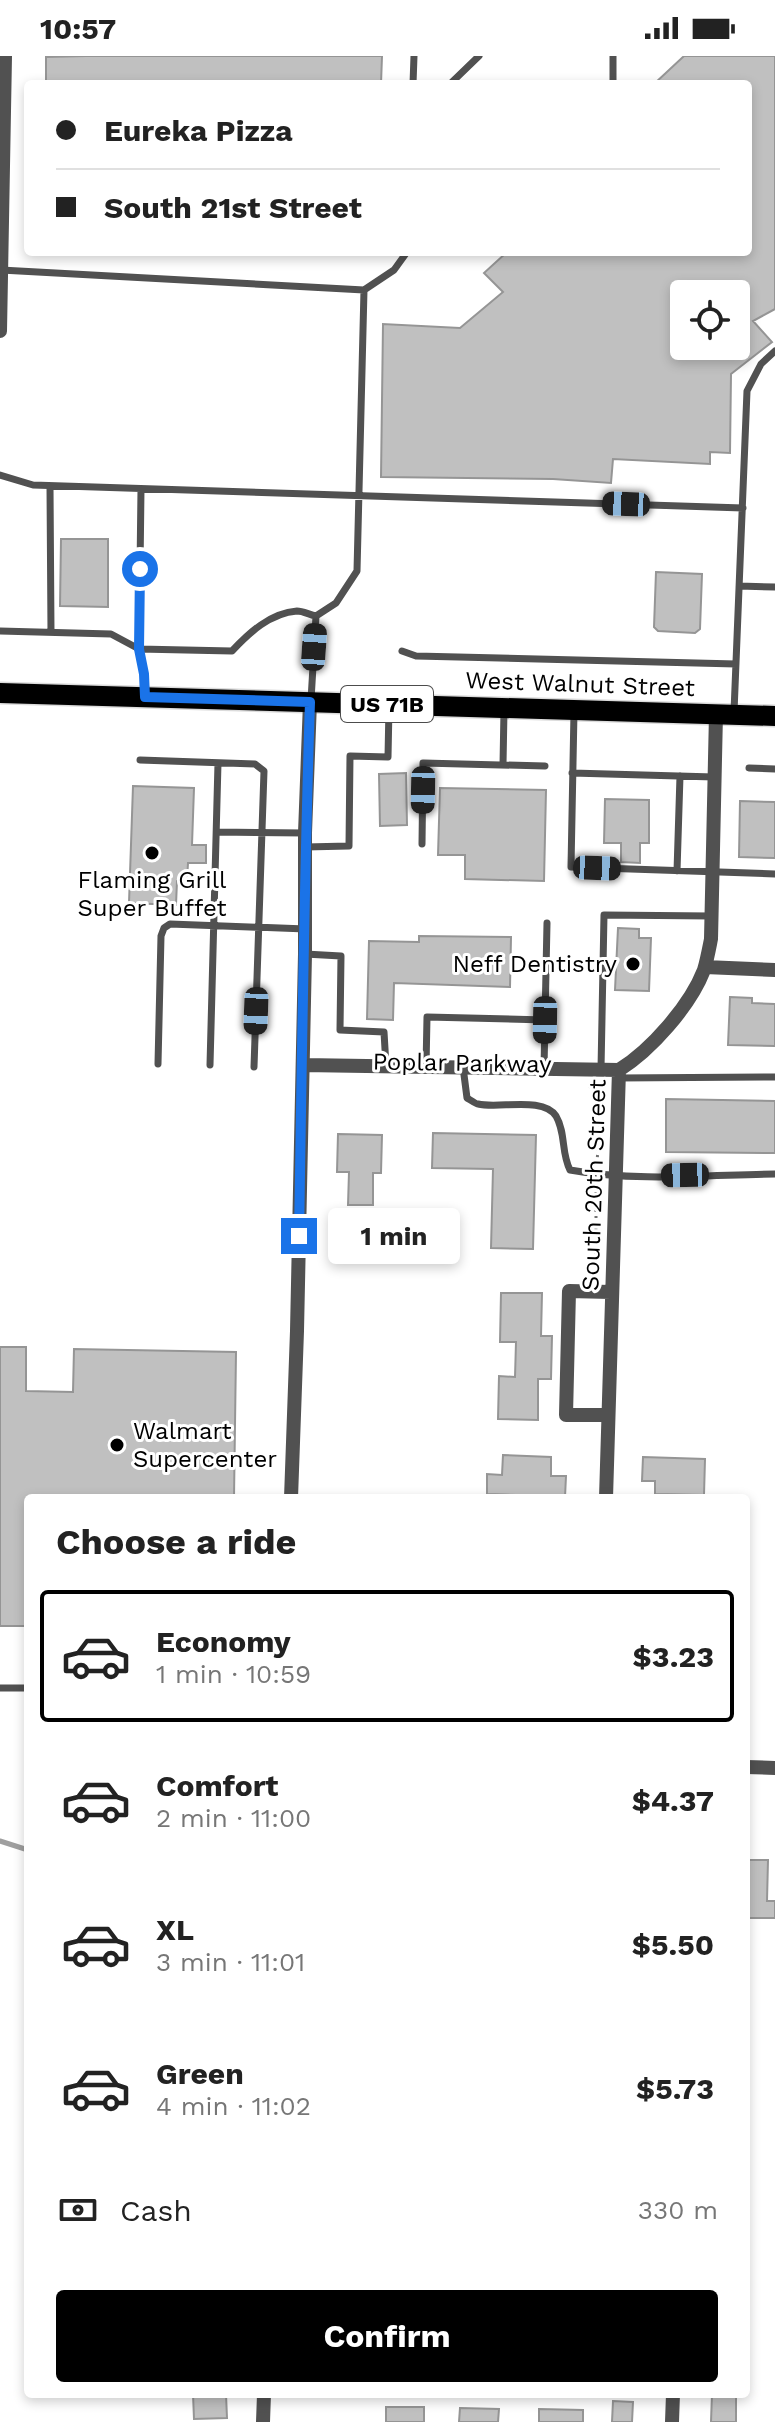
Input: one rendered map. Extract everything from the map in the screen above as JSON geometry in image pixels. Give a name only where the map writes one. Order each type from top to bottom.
[{"type":"main road","name":"West Walnut Street","points":[[0,693],[775,716]]},
{"type":"street","points":[[0,331],[5,56]]},
{"type":"street","points":[[291,1494],[310,702]]},
{"type":"street","name":"South 20th Street","points":[[606,1494],[618,1074],[646,1050],[672,1019],[697,985],[705,967],[711,939],[714,777],[725,714]]},
{"type":"street","points":[[705,967],[775,970]]},
{"type":"street","points":[[303,1065],[601,1069],[618,1074]]},
{"type":"street","points":[[608,1415],[566,1415],[569,1291],[611,1292]]},
{"type":"street","points":[[750,1767],[775,1768]]},
{"type":"street","points":[[263,2422],[264,2398]]},
{"type":"street","points":[[672,2422],[673,2398]]},
{"type":"lane","points":[[413,80],[414,56]]},
{"type":"lane","points":[[454,80],[479,56]]},
{"type":"lane","points":[[613,56],[613,80]]},
{"type":"lane","points":[[1,270],[364,290],[394,270],[404,256]]},
{"type":"lane","points":[[0,631],[111,634],[139,649],[232,651],[253,629],[275,618],[298,611],[316,616],[336,603],[357,571],[364,290]]},
{"type":"lane","points":[[725,714],[736,664],[747,391],[761,364],[775,351]]},
{"type":"lane","points":[[0,475],[33,485],[50,486],[743,508]]},
{"type":"lane","points":[[50,486],[51,632]]},
{"type":"lane","points":[[141,489],[139,649],[145,697]]},
{"type":"lane","points":[[739,586],[775,587]]},
{"type":"lane","points":[[310,702],[316,616]]},
{"type":"lane","points":[[402,651],[416,656],[736,664]]},
{"type":"lane","points":[[217,832],[262,833],[349,846],[350,756],[388,757],[389,704]]},
{"type":"lane","points":[[503,765],[504,708]]},
{"type":"lane","points":[[574,710],[571,867],[775,874]]},
{"type":"lane","points":[[140,760],[255,764],[264,771],[254,1067]]},
{"type":"lane","points":[[210,1065],[218,763]]},
{"type":"lane","points":[[422,844],[423,763],[545,766]]},
{"type":"lane","points":[[749,768],[775,769]]},
{"type":"lane","points":[[572,773],[714,777]]},
{"type":"lane","points":[[677,871],[680,776]]},
{"type":"lane","points":[[601,1069],[604,915],[711,916]]},
{"type":"lane","points":[[544,1068],[547,923]]},
{"type":"lane","points":[[158,1064],[161,936],[164,928],[170,924],[306,929]]},
{"type":"lane","points":[[305,954],[341,956],[340,1030],[384,1032],[386,1066]]},
{"type":"lane","points":[[426,1067],[427,1017],[545,1020]]},
{"type":"lane","points":[[463,1067],[467,1098],[477,1104],[544,1106],[555,1113],[563,1133],[565,1160],[570,1170],[596,1175],[775,1174]]},
{"type":"lane","points":[[618,1074],[775,1077]]},
{"type":"lane","points":[[0,1688],[24,1688]]},
{"type":"path","name":"Poplar Parkway","points":[[583,1083],[594,1089],[600,1104],[595,1291]]},
{"type":"building","points":[[382,56],[381,80],[46,80],[46,57]]},
{"type":"building","points":[[684,56],[775,56],[775,309],[753,321],[772,342],[750,359],[750,280],[670,280],[670,360],[749,360],[731,374],[730,453],[710,452],[710,464],[613,459],[611,483],[553,479],[381,477],[383,324],[460,328],[503,292],[484,273],[503,256],[752,256],[752,80],[658,80]]},
{"type":"building","points":[[61,539],[108,539],[108,607],[60,606]]},
{"type":"building","points":[[656,572],[702,574],[700,629],[695,633],[658,631],[654,627]]},
{"type":"building","points":[[406,773],[407,825],[380,826],[379,774]]},
{"type":"building","points":[[133,786],[194,788],[192,845],[206,845],[206,863],[188,863],[187,881],[177,881],[176,905],[129,903]]},
{"type":"building","points":[[440,788],[546,790],[544,881],[465,879],[465,855],[438,855]]},
{"type":"building","points":[[605,799],[649,800],[649,843],[640,843],[640,863],[621,862],[621,843],[604,843]]},
{"type":"building","points":[[740,801],[775,802],[775,858],[739,857]]},
{"type":"building","name":"Neff Dentistry","points":[[618,928],[639,929],[639,938],[651,938],[649,991],[615,990]]},
{"type":"building","points":[[419,936],[511,937],[510,987],[394,983],[393,1020],[367,1019],[369,941],[419,942]]},
{"type":"building","points":[[730,997],[752,998],[752,1003],[775,1004],[775,1046],[728,1045]]},
{"type":"building","points":[[666,1099],[775,1101],[775,1153],[666,1152]]},
{"type":"building","points":[[433,1133],[536,1135],[533,1249],[491,1248],[493,1169],[432,1168]]},
{"type":"building","points":[[338,1134],[382,1135],[381,1173],[373,1173],[373,1205],[348,1205],[349,1172],[337,1172]]},
{"type":"building","points":[[501,1293],[542,1293],[541,1336],[552,1336],[551,1379],[538,1379],[538,1420],[498,1419],[499,1376],[515,1377],[516,1342],[500,1342]]},
{"type":"building","name":"Walmart Supercenter","points":[[0,1347],[26,1347],[26,1391],[73,1392],[74,1349],[236,1352],[234,1494],[24,1494],[24,1626],[0,1626]]},
{"type":"building","points":[[503,1455],[551,1457],[551,1476],[566,1476],[565,1494],[487,1494],[487,1474],[502,1475]]},
{"type":"building","points":[[643,1457],[705,1459],[704,1494],[655,1494],[655,1481],[642,1481]]},
{"type":"building","points":[[750,1860],[768,1860],[767,1901],[775,1901],[775,1918],[750,1918]]},
{"type":"building","points":[[193,2398],[226,2398],[227,2418],[194,2419]]},
{"type":"building","points":[[712,2398],[736,2398],[736,2422],[711,2422]]},
{"type":"building","points":[[613,2401],[633,2402],[632,2422],[612,2422]]},
{"type":"building","points":[[386,2407],[424,2407],[424,2422],[386,2422]]},
{"type":"building","points":[[460,2408],[499,2409],[498,2422],[459,2422]]},
{"type":"building","points":[[539,2409],[583,2410],[583,2422],[539,2422]]},
{"type":"waterway","points":[[0,1841],[24,1849]]},
{"type":"place","name":"Flaming Grill Super Buffet","points":[[152,853]]},
{"type":"place","name":"Neff Dentistry","points":[[633,964]]},
{"type":"place","name":"Walmart Supercenter","points":[[117,1445]]},
{"type":"route","points":[[140,569],[139,649],[145,697],[310,702],[299,1236]]}]
